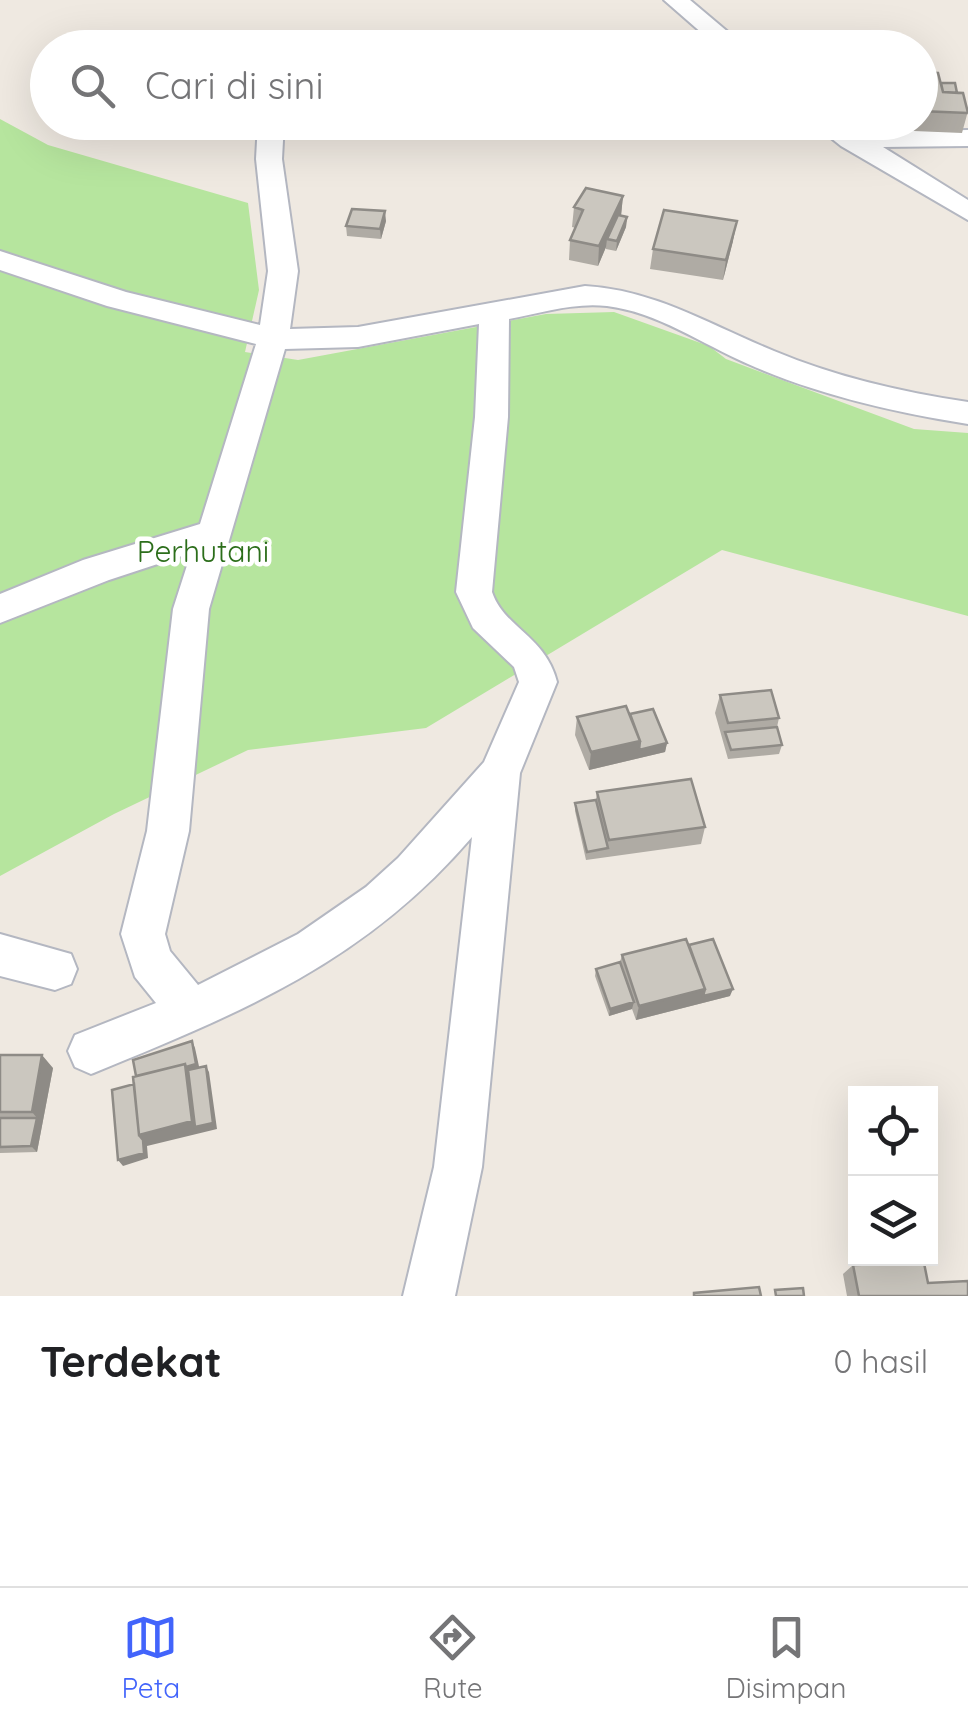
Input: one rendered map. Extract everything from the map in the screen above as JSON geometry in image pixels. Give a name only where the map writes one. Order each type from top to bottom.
[{"type":"street","points":[[676,0],[713,30]]},
{"type":"street","points":[[938,139],[968,138]]},
{"type":"street","points":[[191,1011],[151,962],[143,934],[168,832],[191,609],[272,338],[284,255],[269,160],[270,140]]},
{"type":"street","points":[[850,140],[968,212]]},
{"type":"street","points":[[0,260],[118,299],[272,338],[343,339],[585,296],[617,296],[652,306],[760,358],[832,385],[968,412]]},
{"type":"street","points":[[429,1296],[458,1167],[500,773],[538,682],[528,657],[482,616],[474,592],[492,426],[494,312]]},
{"type":"street","points":[[0,610],[96,570],[215,532]]},
{"type":"street","points":[[91,1051],[191,1011],[284,967],[382,900],[448,836],[500,773]]},
{"type":"street","points":[[0,955],[55,969]]},
{"type":"green space","name":"Perhutani","points":[[0,119],[30,135],[30,140],[248,203],[259,290],[245,352],[298,360],[546,314],[614,312],[709,346],[726,359],[914,429],[968,433],[968,616],[722,550],[426,728],[248,750],[114,814],[0,876]]},
{"type":"building","points":[[938,73],[943,92],[963,93],[968,113],[938,112]]},
{"type":"building","points":[[941,83],[955,83],[957,93],[943,92]]},
{"type":"building","points":[[586,188],[623,196],[599,246],[570,240],[583,210],[574,207]]},
{"type":"building","points":[[352,209],[385,211],[380,229],[346,226]]},
{"type":"building","points":[[664,210],[737,221],[726,260],[653,249]]},
{"type":"building","points":[[618,215],[627,217],[617,241],[607,239]]},
{"type":"building","points":[[771,690],[779,718],[728,723],[720,695]]},
{"type":"building","points":[[626,706],[640,741],[591,752],[577,717]]},
{"type":"building","points":[[653,709],[667,743],[639,750],[640,741],[630,714]]},
{"type":"building","points":[[777,727],[782,745],[731,750],[725,732]]},
{"type":"building","points":[[691,779],[705,827],[609,840],[597,792]]},
{"type":"building","points":[[596,800],[608,848],[587,852],[575,803]]},
{"type":"building","points":[[686,939],[705,989],[639,1006],[622,955]]},
{"type":"building","points":[[713,939],[733,989],[703,996],[705,989],[689,945]]},
{"type":"building","points":[[620,962],[634,1002],[610,1009],[596,969]]},
{"type":"building","points":[[192,1041],[196,1064],[136,1076],[133,1060]]},
{"type":"building","points":[[0,1055],[42,1055],[32,1112],[0,1112]]},
{"type":"building","points":[[185,1064],[192,1121],[139,1135],[133,1077]]},
{"type":"building","points":[[206,1066],[213,1123],[195,1127],[188,1070]]},
{"type":"building","points":[[134,1084],[144,1153],[118,1160],[112,1090]]},
{"type":"building","points":[[0,1118],[37,1118],[31,1146],[0,1147]]},
{"type":"building","points":[[853,1266],[925,1266],[928,1283],[968,1281],[968,1296],[859,1296]]},
{"type":"building","points":[[759,1287],[761,1296],[694,1296],[694,1293]]},
{"type":"building","points":[[803,1288],[804,1296],[776,1296],[775,1290]]}]
